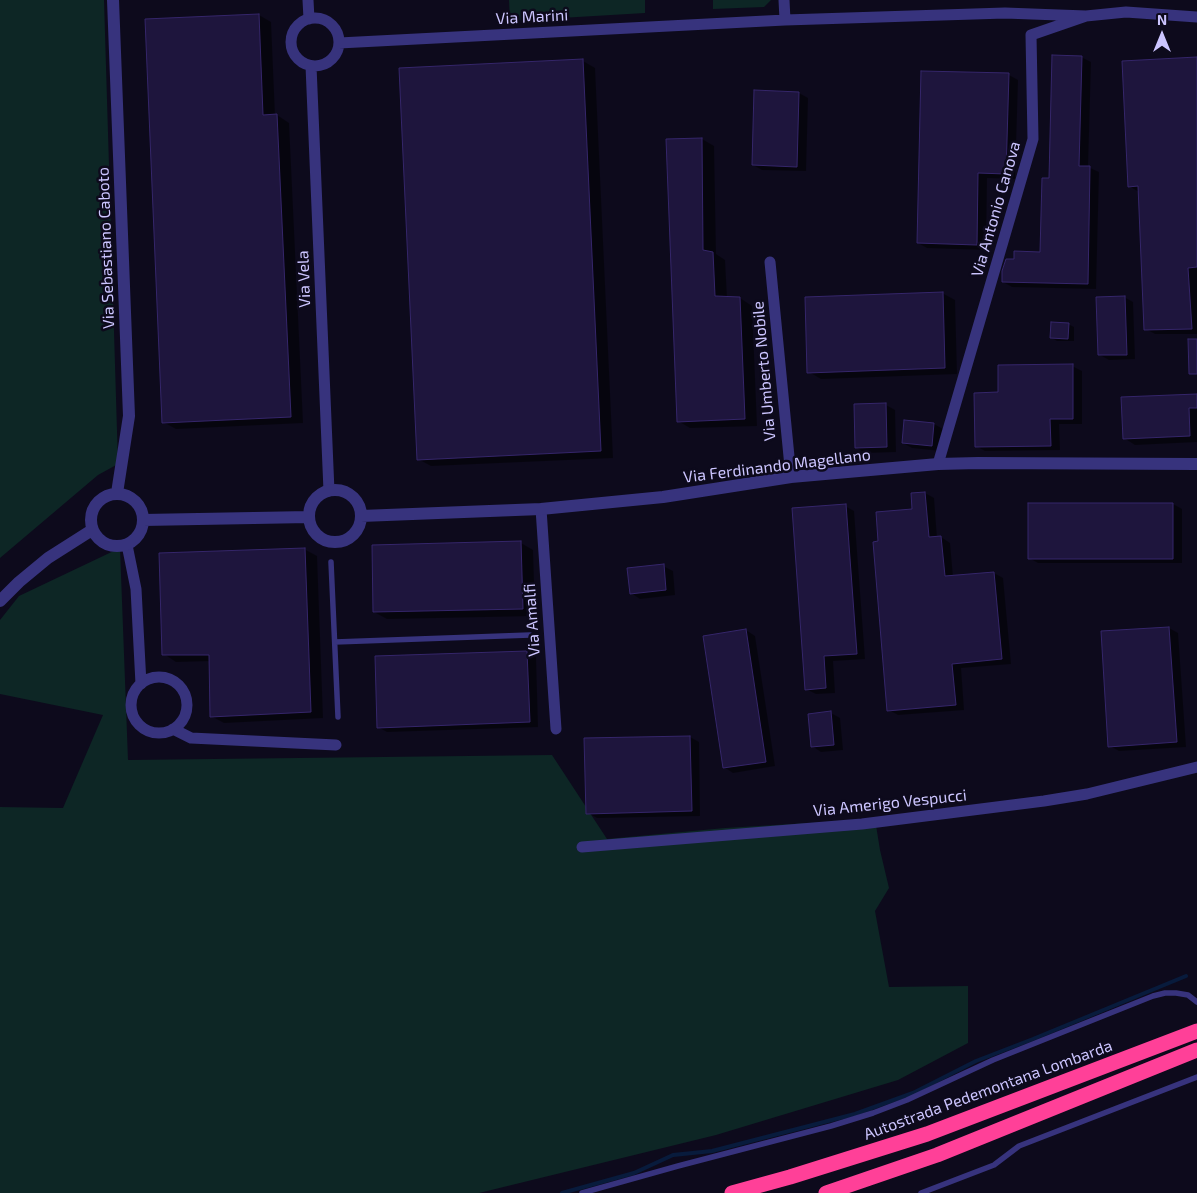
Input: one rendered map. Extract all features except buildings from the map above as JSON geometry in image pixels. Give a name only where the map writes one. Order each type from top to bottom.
[{"type":"highway","name":"Autostrada Pedemontana Lombarda","points":[[732,1193],[927,1134],[1197,1031]]},
{"type":"highway","points":[[826,1193],[937,1154],[1197,1050]]},
{"type":"street","name":"Via Sebastiano Caboto","points":[[113,0],[128,416],[117,494]]},
{"type":"street","points":[[308,0],[309,19]]},
{"type":"street","points":[[784,0],[785,20]]},
{"type":"street","points":[[1124,0],[1126,12]]},
{"type":"street","name":"Via Antonio Canova","points":[[938,464],[1033,139],[1031,35],[1086,16],[1126,12],[1197,17]]},
{"type":"street","name":"Via Marini","points":[[339,43],[785,20],[1005,13],[1086,16]]},
{"type":"street","points":[[316,18],[330,24],[335,29],[339,43],[333,58],[319,66],[303,63],[293,52],[291,44],[296,28],[309,19],[316,18]]},
{"type":"street","name":"Via Vela","points":[[311,66],[329,490]]},
{"type":"street","name":"Via Umberto Nobile","points":[[770,262],[791,477]]},
{"type":"street","name":"Via Ferdinando Magellano","points":[[361,516],[541,509],[663,497],[791,477],[938,464],[1197,464]]},
{"type":"street","points":[[329,490],[345,492],[351,496],[360,508],[361,516],[355,532],[348,538],[339,541],[330,541],[322,538],[311,526],[309,518],[312,503],[322,493],[329,490]]},
{"type":"street","points":[[117,494],[132,498],[142,512],[143,520],[139,535],[134,541],[119,547],[102,543],[96,538],[90,522],[94,505],[108,495],[117,494]]},
{"type":"street","name":"Via Amalfi","points":[[541,509],[556,729]]},
{"type":"street","points":[[143,520],[309,518]]},
{"type":"street","points":[[0,600],[48,558],[92,530]]},
{"type":"street","points":[[127,545],[136,589],[141,684]]},
{"type":"street","points":[[158,677],[168,678],[176,682],[182,689],[187,707],[185,716],[173,730],[156,733],[147,730],[134,717],[132,700],[135,691],[149,679],[158,677]]},
{"type":"street","points":[[173,730],[191,738],[336,745]]},
{"type":"street","name":"Via Amerigo Vespucci","points":[[582,847],[862,824],[1044,801],[1087,794],[1197,767]]},
{"type":"lane","points":[[331,562],[338,717]]},
{"type":"lane","points":[[335,642],[530,635]]},
{"type":"lane","points":[[582,1193],[831,1126],[872,1113],[907,1100],[993,1060],[1153,996],[1176,993],[1188,995],[1197,1002]]},
{"type":"lane","points":[[921,1193],[994,1165],[1020,1146],[1197,1077]]},
{"type":"green space","points":[[0,0],[104,0],[118,464],[98,475],[0,558]]},
{"type":"green space","points":[[509,0],[645,0],[645,13],[510,21]]},
{"type":"green space","points":[[713,0],[771,0],[764,7],[713,9]]},
{"type":"green space","points":[[120,548],[128,760],[552,755],[607,839],[725,828],[875,819],[889,888],[875,911],[889,987],[968,986],[968,1043],[898,1080],[716,1135],[479,1193],[0,1193],[0,807],[63,808],[103,715],[0,694],[0,620],[19,596]]},
{"type":"waterway","points":[[562,1193],[634,1173],[673,1155],[712,1151],[855,1114],[913,1093],[976,1061],[1186,976]]}]
